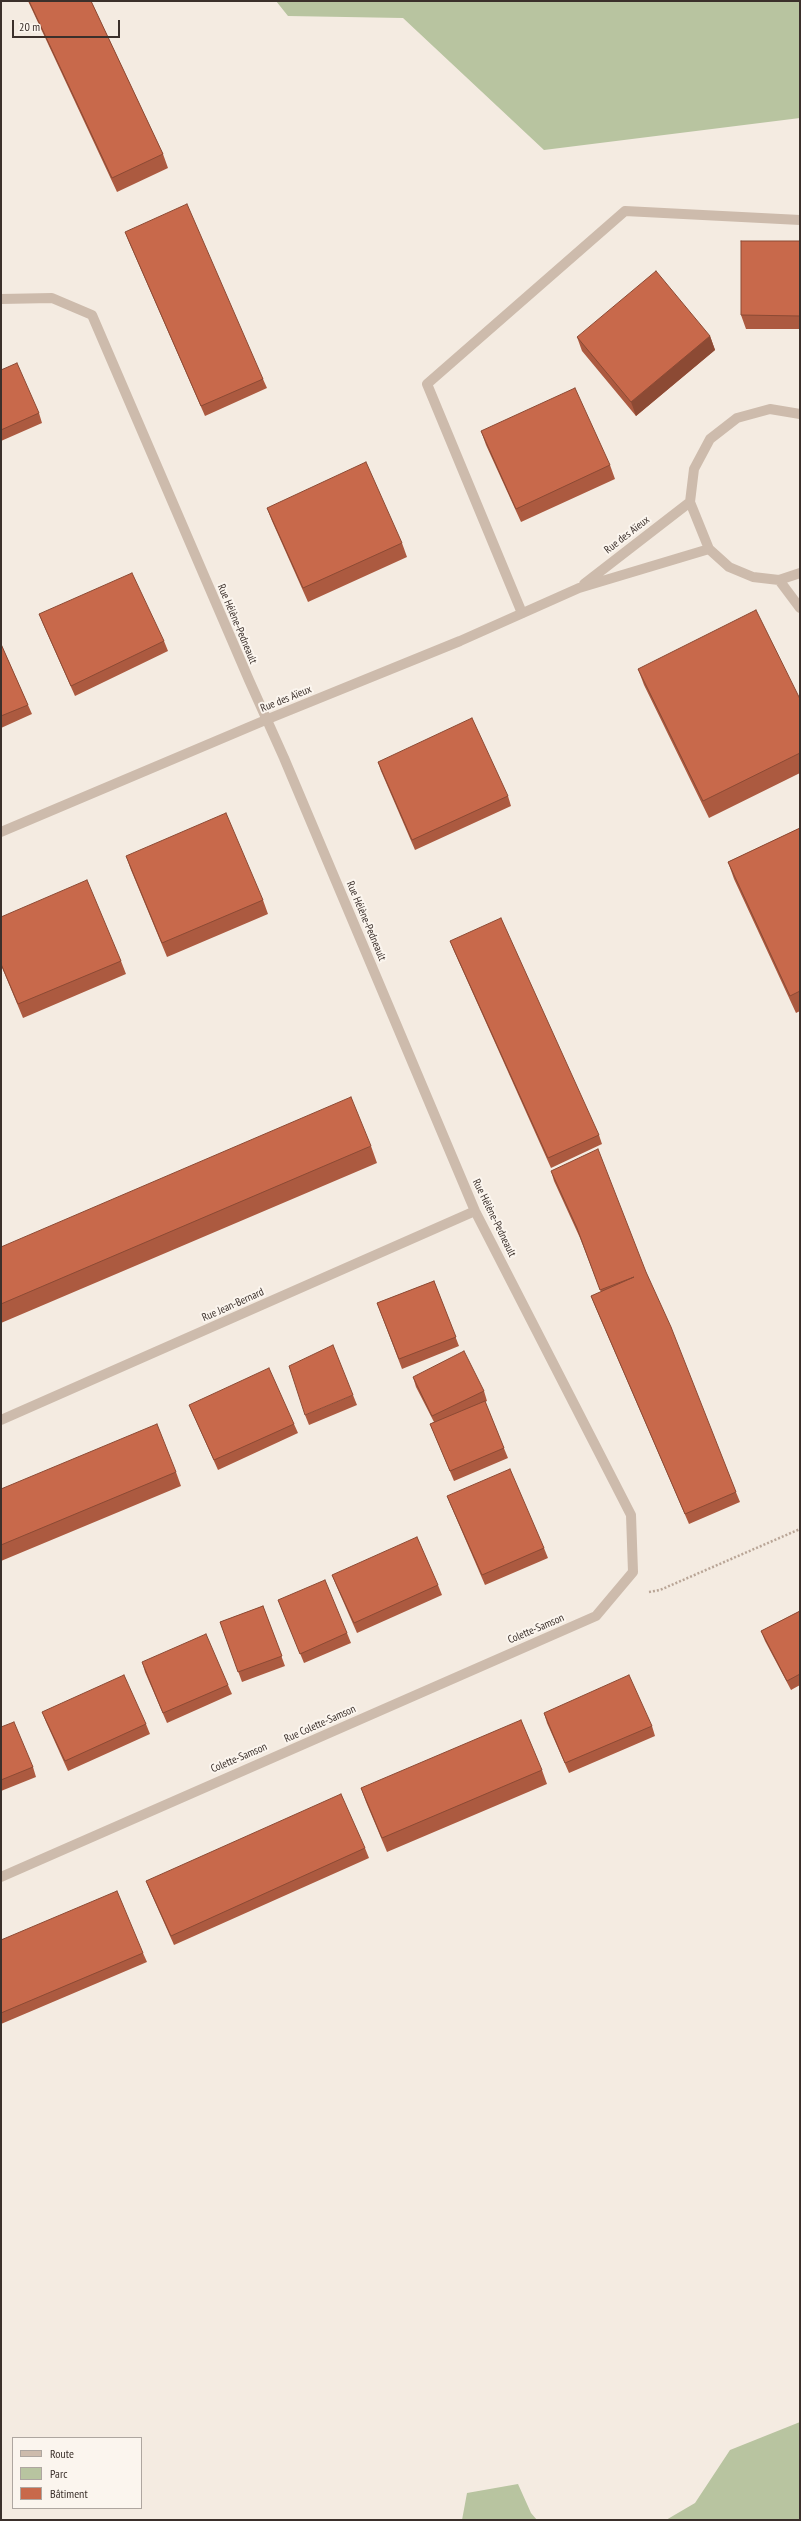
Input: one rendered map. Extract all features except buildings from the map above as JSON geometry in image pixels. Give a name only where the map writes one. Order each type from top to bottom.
[{"type":"street","points":[[522,613],[427,384],[625,211],[800,220]]},
{"type":"street","name":"Rue Hélène-Pedneault","points":[[1,299],[52,298],[92,315],[249,680],[268,719],[475,1211],[631,1515],[633,1572]]},
{"type":"street","points":[[800,414],[770,409],[737,418],[710,439],[694,469],[690,502],[709,549],[729,567],[753,577],[779,580],[800,573]]},
{"type":"street","name":"Rue des Aïeux","points":[[579,588],[690,502]]},
{"type":"street","name":"Rue des Aïeux","points":[[1,832],[268,719],[460,641],[579,588],[709,549]]},
{"type":"street","points":[[779,580],[800,608]]},
{"type":"street","name":"Rue Jean-Bernard","points":[[1,1420],[475,1211]]},
{"type":"street","name":"Rue Colette-Samson","points":[[1,1877],[596,1616],[633,1572]]},
{"type":"street","name":"Colette-Samson","points":[[1,1873],[596,1616]]},
{"type":"path","points":[[611,1598],[660,1590],[800,1529]]},
{"type":"green space","points":[[276,1],[800,1],[800,118],[544,150],[403,18],[288,16]]},
{"type":"green space","points":[[800,2422],[800,2520],[666,2520],[695,2503],[730,2450]]},
{"type":"green space","points":[[518,2484],[531,2513],[537,2520],[462,2520],[467,2493]]}]
